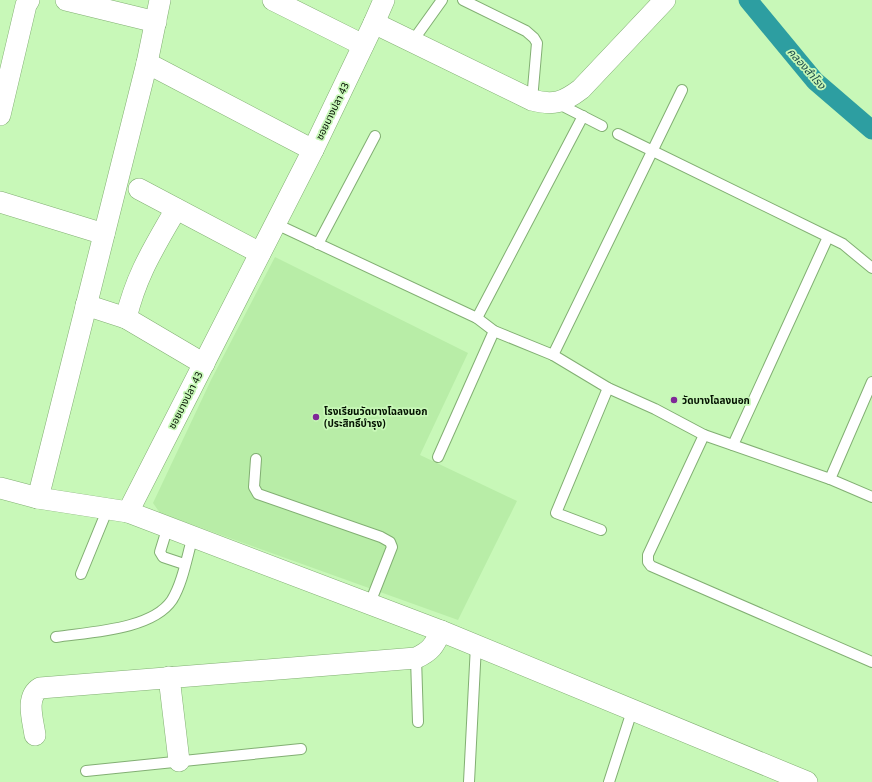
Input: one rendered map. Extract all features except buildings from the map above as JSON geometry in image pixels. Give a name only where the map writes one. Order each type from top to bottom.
[{"type":"street","points":[[0,115],[28,0]]},
{"type":"street","points":[[66,0],[156,22]]},
{"type":"street","points":[[38,498],[147,63],[160,0]]},
{"type":"street","points":[[273,0],[363,45]]},
{"type":"street","name":"ซอยบางปลา 43","points":[[118,510],[204,364],[313,150],[384,0]]},
{"type":"street","points":[[374,23],[532,100],[547,104],[558,103],[571,97],[581,89],[665,0]]},
{"type":"street","points":[[147,63],[313,150]]},
{"type":"street","points":[[139,189],[260,253]]},
{"type":"street","points":[[0,202],[104,234]]},
{"type":"street","points":[[126,318],[133,291],[144,265],[176,209]]},
{"type":"street","points":[[86,305],[126,318],[204,364]]},
{"type":"street","points":[[0,488],[38,498],[118,510],[168,526],[476,645],[807,782]]},
{"type":"street","points":[[35,735],[31,699],[33,692],[40,688],[416,658],[428,652],[436,643],[441,631]]},
{"type":"street","points":[[169,677],[179,761]]},
{"type":"lane","points":[[412,42],[442,0]]},
{"type":"lane","points":[[464,0],[526,31],[538,43],[532,100]]},
{"type":"lane","points":[[553,355],[682,90]]},
{"type":"lane","points":[[558,103],[602,126]]},
{"type":"lane","points":[[477,318],[583,116]]},
{"type":"lane","points":[[618,134],[843,244],[872,268]]},
{"type":"lane","points":[[318,244],[375,136]]},
{"type":"lane","points":[[276,224],[477,318],[494,331],[553,355],[608,388],[655,409],[704,435],[830,479],[872,497]]},
{"type":"lane","points":[[733,445],[828,237]]},
{"type":"lane","points":[[438,457],[494,331]]},
{"type":"lane","points":[[830,479],[872,382]]},
{"type":"lane","points":[[601,530],[556,513],[608,388]]},
{"type":"lane","points":[[704,435],[648,556],[648,562],[651,566],[872,662]]},
{"type":"lane","points":[[256,458],[254,487],[258,494],[390,542],[392,547],[370,603]]},
{"type":"lane","points":[[81,574],[118,510]]},
{"type":"lane","points":[[168,526],[160,552],[163,557],[184,564]]},
{"type":"lane","points":[[56,637],[121,628],[154,617],[171,600],[179,582],[193,536]]},
{"type":"lane","points":[[469,782],[476,645]]},
{"type":"lane","points":[[416,658],[418,722]]},
{"type":"lane","points":[[609,782],[632,710]]},
{"type":"lane","points":[[86,771],[301,749]]},
{"type":"shaded area","name":"โรงเรียนวัดบางโฉลงนอก (ประสิทธิ์บำรุง)","points":[[275,257],[468,353],[420,455],[517,501],[458,620],[160,513],[153,503],[211,380]]},
{"type":"waterway","name":"คลองสำโรง","points":[[748,0],[815,81],[872,130]]},
{"type":"place","name":"วัดบางโฉลงนอก","points":[[674,400]]},
{"type":"place","name":"โรงเรียนวัดบางโฉลงนอก (ประสิทธิ์บำรุง)","points":[[316,417]]}]
